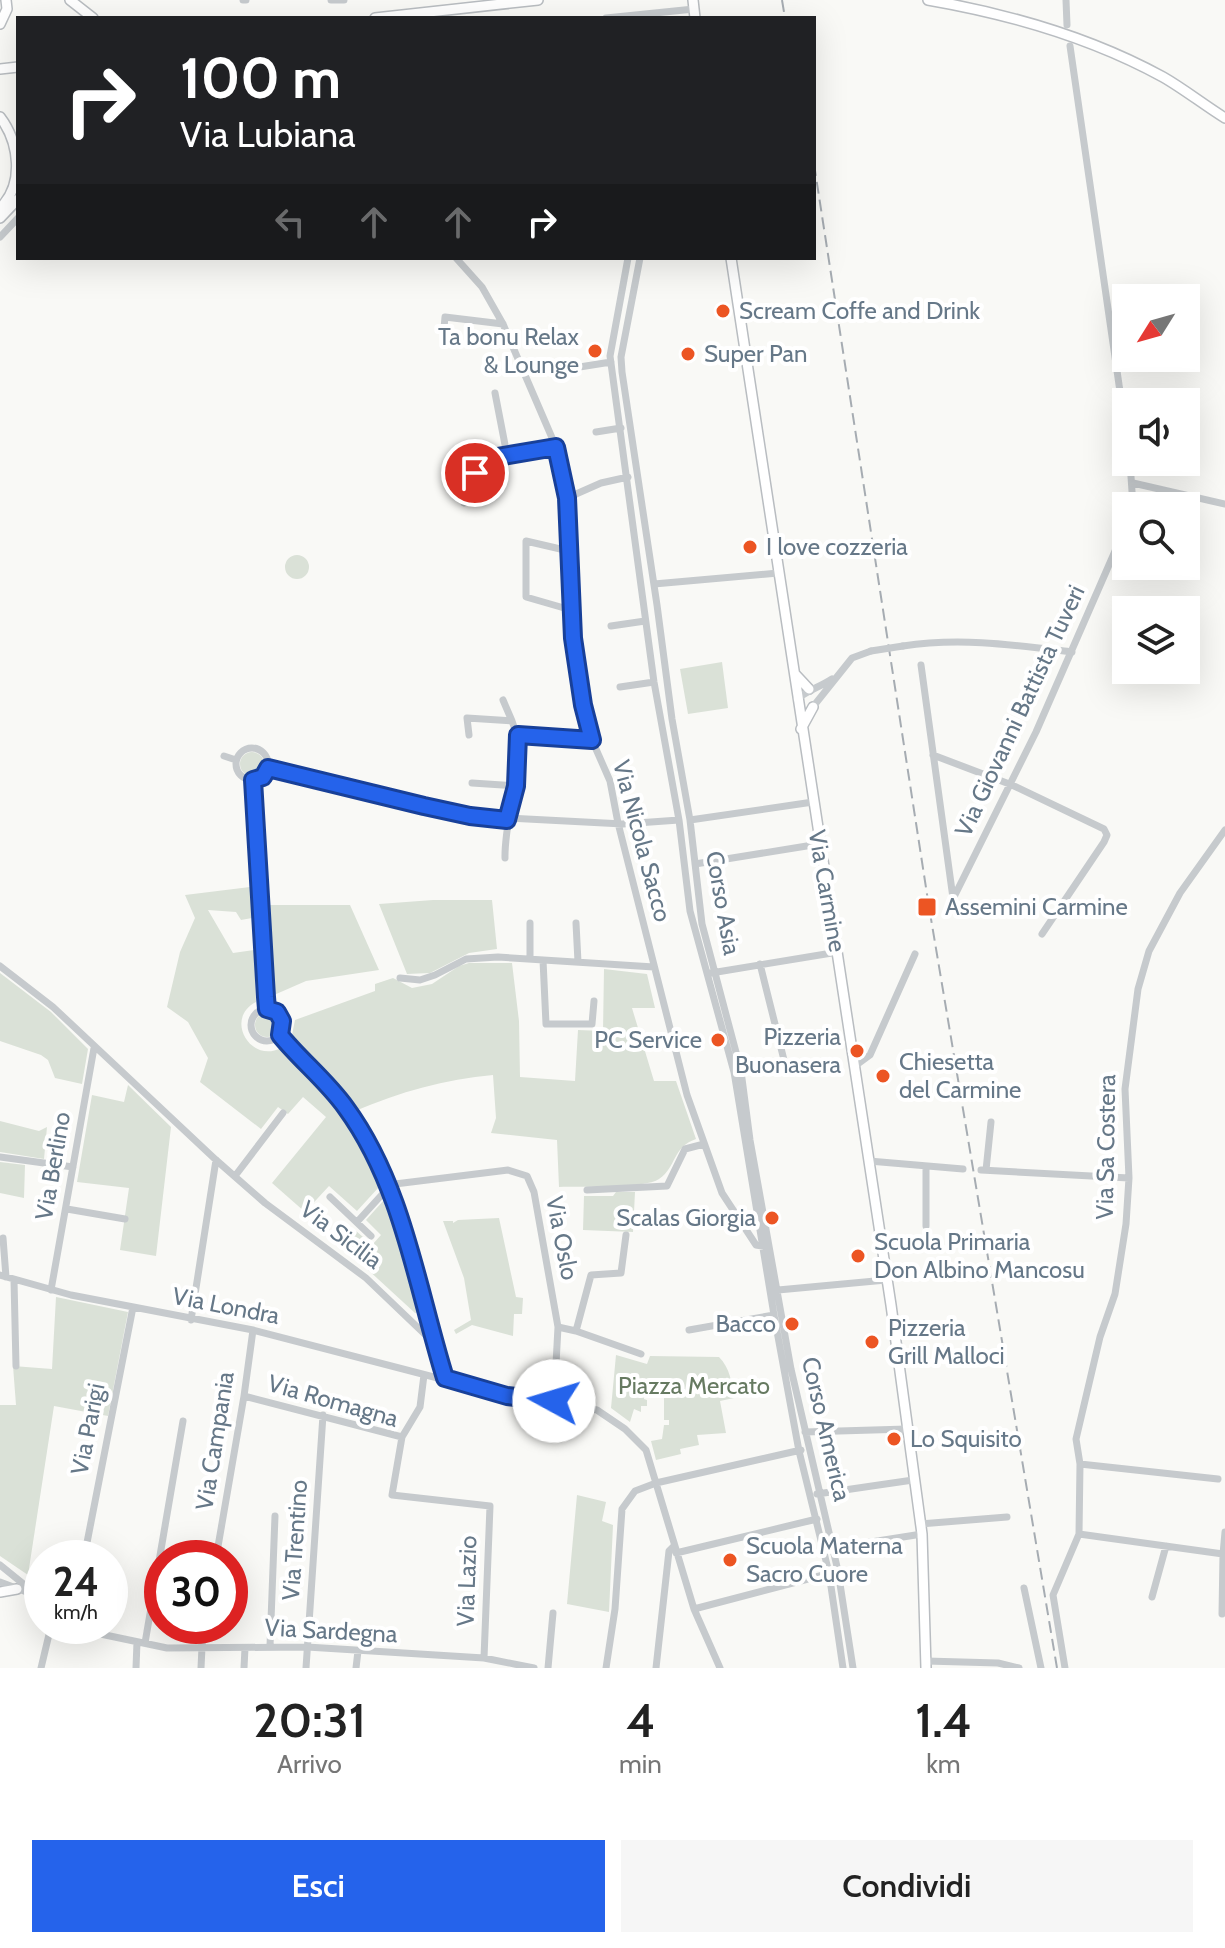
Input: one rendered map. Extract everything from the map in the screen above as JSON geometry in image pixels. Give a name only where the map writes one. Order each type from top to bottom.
[{"type":"main road","points":[[0,24],[7,9],[6,0]]},
{"type":"main road","points":[[70,0],[90,16]]},
{"type":"main road","points":[[393,16],[538,0]]},
{"type":"main road","points":[[928,0],[1032,22],[1084,42],[1163,77],[1225,118]]},
{"type":"main road","points":[[0,117],[15,151],[16,164]]},
{"type":"main road","points":[[0,208],[6,202],[16,178]]},
{"type":"main road","points":[[0,218],[16,201]]},
{"type":"main road","name":"Via Carmine","points":[[731,260],[801,729],[838,952],[921,1529],[926,1665]]},
{"type":"main road","points":[[792,670],[809,689]]},
{"type":"main road","points":[[801,729],[813,707]]},
{"type":"main road","points":[[0,1592],[17,1589]]},
{"type":"street","points":[[331,0],[344,0]]},
{"type":"street","points":[[1066,0],[1067,25]]},
{"type":"street","points":[[626,16],[694,9]]},
{"type":"street","points":[[1070,46],[1119,388]]},
{"type":"street","points":[[0,237],[16,220]]},
{"type":"street","name":"Via Nicola Sacco","points":[[458,260],[482,287],[503,324],[556,447],[567,498],[573,638],[583,705],[592,740],[610,781],[687,1095],[722,1193],[747,1235],[756,1245],[766,1247]]},
{"type":"street","name":"Corso Asia","points":[[628,260],[610,344],[611,362],[645,621],[679,820],[690,911],[712,973]]},
{"type":"street","name":"Corso Asia","points":[[640,260],[621,357],[622,372],[672,719],[690,820],[702,924],[712,973]]},
{"type":"street","points":[[620,303],[632,306]]},
{"type":"street","points":[[444,328],[445,317],[503,324]]},
{"type":"street","points":[[567,369],[611,362]]},
{"type":"street","points":[[495,393],[507,455]]},
{"type":"street","points":[[596,432],[621,428]]},
{"type":"street","points":[[464,503],[479,468],[491,458],[556,447]]},
{"type":"street","points":[[1132,476],[1133,492]]},
{"type":"street","points":[[567,498],[601,483],[628,477]]},
{"type":"street","points":[[1133,483],[1225,504]]},
{"type":"street","points":[[569,551],[526,541],[525,572],[526,597],[571,610]]},
{"type":"street","name":"Via Giovanni Battista Tuveri","points":[[947,911],[1012,785],[1112,559]]},
{"type":"street","points":[[654,584],[778,573]]},
{"type":"street","points":[[611,626],[645,621]]},
{"type":"street","points":[[799,711],[813,707],[852,658],[871,651],[938,641],[983,642],[1072,652]]},
{"type":"street","points":[[921,665],[953,898]]},
{"type":"street","points":[[797,699],[809,689],[821,686],[836,676]]},
{"type":"street","points":[[620,687],[654,682]]},
{"type":"street","points":[[503,700],[518,735],[516,786],[507,820],[505,858]]},
{"type":"street","points":[[469,735],[467,718],[512,721]]},
{"type":"street","points":[[518,735],[592,740]]},
{"type":"street","points":[[254,748],[264,753],[268,768],[263,777],[253,780],[239,774],[236,760],[243,751],[254,748]]},
{"type":"street","points":[[933,755],[1012,785],[1104,829],[1107,835],[1042,934]]},
{"type":"street","points":[[224,756],[236,760]]},
{"type":"street","points":[[268,768],[470,816],[618,823],[679,820]]},
{"type":"street","points":[[253,780],[267,1009]]},
{"type":"street","points":[[472,783],[516,786]]},
{"type":"street","points":[[690,820],[813,802]]},
{"type":"street","name":"Via Sa Costera","points":[[1065,1668],[1053,1595],[1079,1534],[1080,1464],[1076,1439],[1100,1337],[1115,1294],[1126,1224],[1129,1178],[1125,1089],[1142,976],[1149,951],[1180,893],[1225,830]]},
{"type":"street","points":[[695,864],[819,844]]},
{"type":"street","points":[[530,923],[530,958]]},
{"type":"street","points":[[576,923],[578,962]]},
{"type":"street","points":[[712,973],[838,952]]},
{"type":"street","points":[[855,1066],[870,1055],[915,954]]},
{"type":"street","points":[[400,978],[428,978],[466,959],[498,957],[654,967]]},
{"type":"street","points":[[543,960],[546,1024],[592,1024],[594,1001]]},
{"type":"street","points":[[738,1072],[786,1068],[760,964]]},
{"type":"street","name":"Via Sicilia","points":[[0,966],[53,1007],[265,1203],[366,1278],[434,1343],[445,1378]]},
{"type":"street","name":"Corso America","points":[[712,973],[738,1072],[774,1315],[804,1450],[833,1548],[843,1668]]},
{"type":"street","points":[[267,1009],[280,1016],[283,1026],[280,1035],[265,1042],[252,1032],[253,1016],[267,1009]]},
{"type":"street","points":[[280,1035],[346,1107],[387,1187],[411,1252],[434,1343]]},
{"type":"street","name":"Via Berlino","points":[[51,1290],[56,1243],[67,1209],[94,1048]]},
{"type":"street","points":[[235,1176],[283,1113]]},
{"type":"street","points":[[991,1122],[983,1170],[1129,1178]]},
{"type":"street","points":[[587,1190],[667,1186],[685,1149],[704,1144]]},
{"type":"street","points":[[0,1157],[73,1167]]},
{"type":"street","points":[[191,1320],[216,1160]]},
{"type":"street","points":[[869,1161],[963,1169]]},
{"type":"street","points":[[926,1166],[926,1226]]},
{"type":"street","name":"Via Oslo","points":[[387,1187],[508,1170],[527,1176],[534,1192],[558,1327],[554,1401]]},
{"type":"street","points":[[357,1222],[387,1187]]},
{"type":"street","points":[[330,1197],[371,1236]]},
{"type":"street","points":[[67,1209],[125,1219]]},
{"type":"street","points":[[576,1331],[591,1275],[621,1273],[626,1235]]},
{"type":"street","points":[[3,1238],[16,1366]]},
{"type":"street","name":"Corso America","points":[[766,1247],[778,1290],[805,1432],[804,1450]]},
{"type":"street","name":"Via Londra","points":[[7,1277],[51,1290],[253,1330],[445,1378]]},
{"type":"street","points":[[778,1290],[886,1280]]},
{"type":"street","name":"Via Parigi","points":[[88,1540],[133,1307]]},
{"type":"street","points":[[412,1321],[425,1312]]},
{"type":"street","points":[[689,1330],[774,1315]]},
{"type":"street","points":[[558,1327],[641,1354]]},
{"type":"street","name":"Via Campania","points":[[219,1540],[253,1330]]},
{"type":"street","points":[[402,1437],[420,1407],[424,1375]]},
{"type":"street","points":[[445,1378],[507,1396],[597,1410],[625,1429],[646,1450],[694,1609],[720,1668]]},
{"type":"street","name":"Via Romagna","points":[[244,1396],[402,1437],[392,1495],[490,1506]]},
{"type":"street","name":"Via Trentino","points":[[306,1668],[323,1415]]},
{"type":"street","points":[[164,1540],[183,1421]]},
{"type":"street","points":[[805,1432],[907,1429]]},
{"type":"street","points":[[606,1668],[615,1609],[622,1509],[635,1491],[656,1483],[804,1450]]},
{"type":"street","points":[[1080,1464],[1218,1479]]},
{"type":"street","points":[[816,1494],[913,1480]]},
{"type":"street","name":"Corso America","points":[[816,1494],[817,1519],[834,1572],[853,1668]]},
{"type":"street","name":"Via Lazio","points":[[484,1658],[490,1506]]},
{"type":"street","points":[[270,1646],[275,1516]]},
{"type":"street","points":[[833,1548],[921,1529],[1007,1517]]},
{"type":"street","points":[[656,1668],[669,1551],[817,1519]]},
{"type":"street","points":[[1222,1614],[1225,1532]]},
{"type":"street","points":[[1079,1534],[1223,1554]]},
{"type":"street","points":[[1152,1597],[1166,1546]]},
{"type":"street","points":[[0,1565],[24,1585]]},
{"type":"street","points":[[694,1609],[834,1572]]},
{"type":"street","points":[[0,1582],[24,1592]]},
{"type":"street","points":[[1024,1588],[1041,1668]]},
{"type":"street","points":[[548,1668],[553,1613]]},
{"type":"street","points":[[136,1668],[144,1630]]},
{"type":"street","name":"Via Sardegna","points":[[128,1640],[167,1648],[202,1650],[307,1647],[449,1660],[484,1658],[500,1665],[534,1668]]},
{"type":"street","points":[[41,1668],[47,1644]]},
{"type":"street","points":[[201,1668],[202,1644]]},
{"type":"street","points":[[244,1668],[245,1648]]},
{"type":"street","points":[[356,1668],[358,1651]]},
{"type":"street","points":[[926,1665],[998,1663],[1019,1668]]},
{"type":"green space","points":[[297,555],[305,559],[309,567],[305,575],[297,579],[289,575],[285,567],[289,559]]},
{"type":"green space","points":[[722,662],[728,708],[688,714],[680,669]]},
{"type":"green space","points":[[252,752],[260,756],[264,764],[260,772],[252,776],[244,772],[240,764],[244,756]]},
{"type":"green space","points":[[250,887],[252,918],[241,920],[236,912],[208,910],[233,953],[254,950],[256,1002],[242,1018],[242,1028],[251,1045],[270,1051],[281,1048],[288,1054],[332,1099],[346,1120],[379,1187],[357,1211],[329,1186],[305,1212],[272,1183],[326,1117],[303,1097],[288,1114],[278,1107],[261,1129],[200,1082],[208,1058],[188,1022],[167,1007],[180,952],[195,918],[185,895]]},
{"type":"green space","points":[[492,900],[497,949],[469,953],[430,973],[407,974],[379,904]]},
{"type":"green space","points":[[270,905],[350,905],[379,970],[306,981],[274,995]]},
{"type":"green space","points":[[469,963],[512,963],[519,1021],[520,1077],[575,1081],[578,1030],[603,1031],[604,969],[647,974],[655,1008],[632,1008],[654,1081],[676,1081],[696,1139],[678,1152],[665,1174],[652,1182],[640,1184],[559,1187],[557,1140],[491,1133],[496,1118],[493,1075],[423,1087],[355,1111],[291,1040],[295,1020],[375,991],[375,984],[393,978],[412,988],[432,984]]},
{"type":"green space","points":[[0,973],[51,1012],[88,1049],[82,1084],[55,1078],[48,1060],[41,1055],[0,1041]]},
{"type":"green space","points":[[267,1013],[275,1017],[279,1025],[275,1033],[267,1037],[259,1033],[255,1025],[259,1017]]},
{"type":"green space","points":[[128,1085],[171,1127],[156,1256],[120,1250],[129,1188],[77,1182],[92,1095],[124,1102]]},
{"type":"green space","points":[[0,1121],[39,1131],[47,1127],[44,1159],[0,1152]]},
{"type":"green space","points":[[0,1162],[25,1165],[24,1198],[0,1193]]},
{"type":"green space","points":[[616,1192],[635,1192],[633,1232],[583,1230],[584,1196],[613,1196]]},
{"type":"green space","points":[[384,1200],[404,1251],[419,1312],[415,1313],[341,1245],[355,1230],[372,1245],[381,1235],[366,1220]]},
{"type":"green space","points":[[499,1218],[516,1297],[523,1298],[522,1314],[514,1314],[513,1336],[472,1325],[456,1334],[454,1330],[471,1320],[464,1278],[443,1221],[453,1223],[458,1220]]},
{"type":"green space","points":[[56,1297],[128,1312],[108,1416],[54,1406],[33,1540],[24,1540],[24,1572],[0,1556],[0,1405],[16,1405],[13,1366],[52,1369]]},
{"type":"green space","name":"Piazza Mercato","points":[[616,1355],[647,1364],[650,1356],[719,1357],[728,1371],[734,1398],[720,1401],[726,1433],[697,1435],[699,1445],[680,1449],[681,1454],[656,1460],[651,1441],[662,1439],[664,1425],[669,1425],[669,1420],[664,1420],[664,1385],[645,1384],[647,1406],[641,1406],[641,1412],[634,1409],[630,1422],[611,1408]]},
{"type":"green space","points":[[577,1495],[606,1502],[602,1521],[613,1525],[609,1612],[567,1604]]},
{"type":"railway","points":[[782,0],[785,16]]},
{"type":"railway","points":[[816,177],[929,907],[1057,1668]]},
{"type":"place","name":"Scream Coffe and Drink","points":[[723,311]]},
{"type":"place","name":"Ta bonu Relax & Lounge","points":[[595,351]]},
{"type":"place","name":"Super Pan","points":[[688,354]]},
{"type":"place","name":"I love cozzeria","points":[[750,547]]},
{"type":"place","name":"Assemini Carmine","points":[[927,907]]},
{"type":"place","name":"PC Service","points":[[718,1040]]},
{"type":"place","name":"Pizzeria Buonasera","points":[[857,1051]]},
{"type":"place","name":"Chiesetta del Carmine","points":[[883,1076]]},
{"type":"place","name":"Scalas Giorgia","points":[[772,1218]]},
{"type":"place","name":"Scuola Primaria Don Albino Mancosu","points":[[858,1256]]},
{"type":"place","name":"Bacco","points":[[792,1324]]},
{"type":"place","name":"Pizzeria Grill Malloci","points":[[872,1342]]},
{"type":"place","name":"Lo Squisito","points":[[894,1439]]},
{"type":"place","name":"Scuola Materna Sacro Cuore","points":[[730,1560]]},
{"type":"route","points":[[475,473],[491,458],[556,447],[567,498],[570,531],[573,638],[583,705],[592,740],[518,735],[516,786],[507,820],[424,806],[268,768],[263,777],[253,780],[267,1009],[280,1016],[283,1026],[280,1035],[346,1107],[387,1185],[411,1252],[445,1378],[507,1396],[554,1401]]}]
